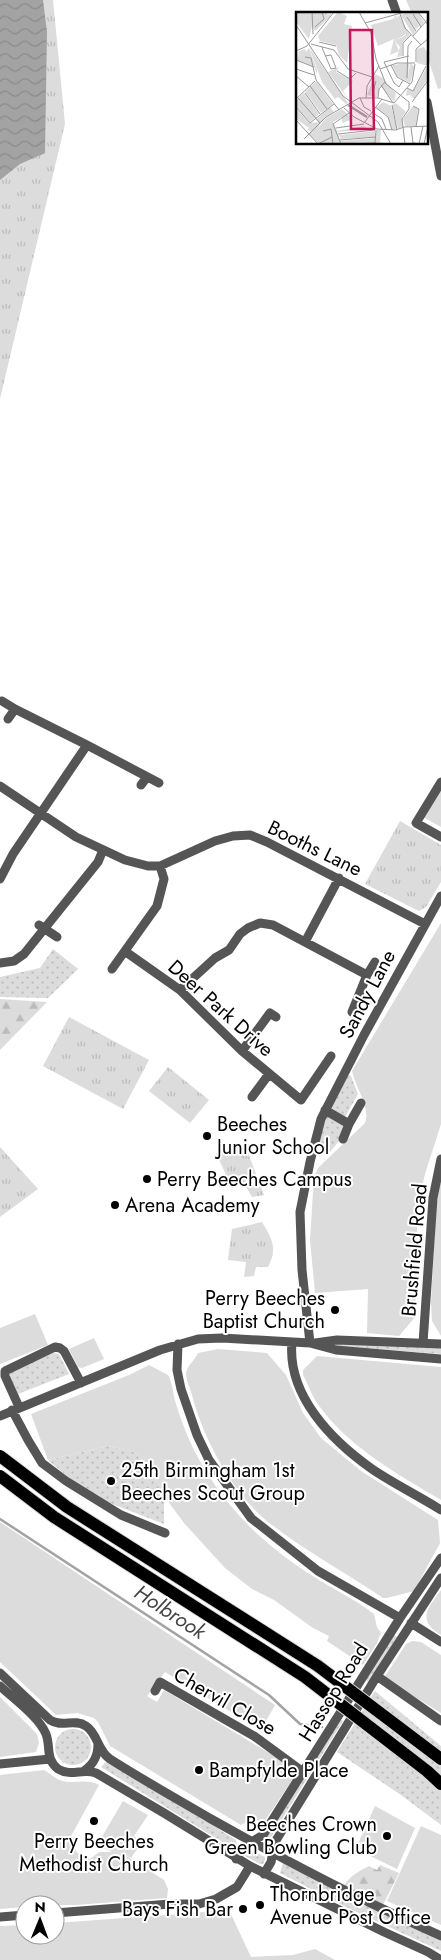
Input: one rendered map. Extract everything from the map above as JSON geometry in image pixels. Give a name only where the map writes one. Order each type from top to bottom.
[{"type":"highway","points":[[0,1456],[67,1507],[318,1666],[441,1759]]},
{"type":"highway","points":[[0,1476],[54,1517],[305,1677],[427,1771],[441,1784]]},
{"type":"street","points":[[392,0],[396,12]]},
{"type":"street","points":[[428,107],[441,176]]},
{"type":"street","points":[[2,701],[159,784]]},
{"type":"street","points":[[8,719],[15,709]]},
{"type":"street","points":[[0,879],[13,854],[87,745]]},
{"type":"street","points":[[141,786],[147,777]]},
{"type":"street","points":[[441,782],[416,823],[441,838]]},
{"type":"street","points":[[0,786],[76,837],[125,860],[148,866],[160,866],[164,879],[157,906],[126,952],[112,969]]},
{"type":"street","name":"Booths Lane","points":[[160,866],[215,841],[233,836],[250,836],[267,842],[339,878],[425,924]]},
{"type":"street","points":[[0,963],[14,960],[24,954],[42,927],[98,862],[103,850]]},
{"type":"street","points":[[305,942],[339,878]]},
{"type":"street","name":"Sandy Lane","points":[[310,1343],[302,1270],[300,1212],[310,1162],[325,1110],[441,896]]},
{"type":"street","points":[[180,990],[215,958],[229,950],[240,934],[260,923],[273,925],[367,975]]},
{"type":"street","points":[[42,927],[57,937]]},
{"type":"street","name":"Deer Park Drive","points":[[126,952],[180,990],[242,1051],[301,1100],[331,1056]]},
{"type":"street","points":[[352,1012],[367,975],[375,962]]},
{"type":"street","points":[[242,1051],[269,1013]]},
{"type":"street","name":"Deer Park Drive","points":[[252,1097],[269,1074]]},
{"type":"street","points":[[343,1139],[361,1102]]},
{"type":"street","points":[[325,1110],[349,1124]]},
{"type":"street","name":"Brushfield Road","points":[[423,1343],[433,1198],[441,1159]]},
{"type":"street","points":[[0,1416],[160,1350],[198,1339],[222,1338],[310,1343],[337,1340],[441,1344]]},
{"type":"street","points":[[292,1342],[294,1376],[302,1395],[334,1437],[372,1468],[441,1510]]},
{"type":"street","points":[[310,1343],[336,1350],[441,1359]]},
{"type":"street","points":[[178,1344],[177,1370],[197,1435],[209,1460],[251,1518],[318,1571],[400,1618]]},
{"type":"street","points":[[81,1382],[64,1351],[55,1347],[5,1371],[5,1376],[28,1440],[42,1462],[66,1481],[121,1515],[165,1533]]},
{"type":"street","name":"Hassop Road","points":[[236,1859],[245,1846],[262,1835],[400,1618],[441,1558]]},
{"type":"street","name":"Hassop Road","points":[[264,1874],[271,1862],[279,1836],[376,1676],[441,1578]]},
{"type":"street","points":[[411,1622],[441,1642]]},
{"type":"street","points":[[0,1673],[50,1720],[62,1724],[74,1722],[83,1724],[96,1735],[98,1751],[94,1762],[84,1771]]},
{"type":"street","points":[[376,1676],[441,1721]]},
{"type":"street","name":"Chervil Close","points":[[155,1691],[160,1682],[248,1732],[279,1752],[303,1772]]},
{"type":"street","points":[[0,1686],[37,1721],[46,1734],[50,1758],[58,1768],[75,1773],[84,1771],[96,1773],[164,1813],[236,1859],[441,1960]]},
{"type":"street","points":[[48,1743],[52,1733],[62,1724]]},
{"type":"street","points":[[98,1744],[106,1756],[252,1842],[389,1913],[441,1936]]},
{"type":"street","points":[[0,1764],[50,1758]]},
{"type":"street","points":[[65,1912],[170,1904],[199,1904],[216,1899],[237,1888],[250,1866]]},
{"type":"street","points":[[0,1917],[15,1916]]},
{"type":"green space","points":[[0,0],[53,0],[65,124],[0,399]]},
{"type":"green space","points":[[406,0],[441,0],[441,88],[438,89],[428,58],[428,12],[411,12]]},
{"type":"green space","points":[[441,788],[441,827],[423,817]]},
{"type":"green space","points":[[400,821],[441,845],[441,882],[426,907],[419,911],[365,884]]},
{"type":"green space","points":[[441,923],[441,1124],[425,1174],[418,1205],[415,1277],[416,1316],[399,1336],[367,1333],[368,1289],[315,1293],[310,1240],[314,1176],[319,1167],[365,1123],[366,1110],[352,1071]]},
{"type":"green space","points":[[53,949],[78,969],[48,998],[0,997],[0,977],[40,968]]},
{"type":"green space","points":[[0,999],[47,1002],[0,1050]]},
{"type":"green space","points":[[69,1017],[149,1060],[123,1109],[43,1066]]},
{"type":"green space","points":[[168,1067],[209,1100],[190,1123],[149,1091]]},
{"type":"green space","points":[[347,1074],[351,1076],[358,1094],[345,1117],[330,1107]]},
{"type":"green space","points":[[327,1115],[340,1121],[343,1126],[339,1141],[330,1152],[317,1143]]},
{"type":"green space","points":[[237,1143],[247,1150],[264,1195],[252,1197],[242,1180],[228,1179],[216,1153]]},
{"type":"green space","points":[[0,1147],[38,1189],[0,1217]]},
{"type":"green space","points":[[441,1180],[441,1336],[432,1321],[431,1302],[436,1209]]},
{"type":"green space","points":[[262,1222],[269,1234],[273,1254],[268,1267],[256,1267],[254,1276],[244,1277],[246,1262],[228,1260],[232,1229]]},
{"type":"green space","points":[[35,1314],[48,1345],[0,1364],[0,1328]]},
{"type":"green space","points":[[94,1338],[104,1359],[82,1368],[78,1367],[69,1349]]},
{"type":"green space","points":[[328,1343],[441,1347],[441,1354],[326,1345]]},
{"type":"green space","points":[[218,1349],[267,1353],[286,1375],[303,1413],[321,1438],[361,1471],[438,1520],[440,1543],[414,1591],[383,1598],[285,1535],[258,1513],[245,1499],[233,1484],[212,1448],[187,1381],[186,1373],[198,1353]]},
{"type":"green space","points":[[54,1353],[59,1354],[69,1374],[18,1394],[9,1375],[11,1371]]},
{"type":"green space","points":[[317,1356],[441,1367],[441,1500],[374,1458],[329,1419],[315,1400],[303,1375],[303,1370]]},
{"type":"green space","points":[[149,1365],[168,1375],[180,1416],[194,1450],[218,1490],[232,1508],[280,1554],[374,1614],[377,1627],[381,1633],[363,1665],[327,1641],[329,1636],[313,1628],[274,1600],[252,1589],[225,1568],[184,1523],[167,1500],[151,1471],[135,1452],[108,1446],[48,1460],[31,1414],[129,1375]]},
{"type":"green space","points":[[108,1446],[135,1452],[151,1471],[164,1492],[164,1524],[107,1502],[73,1481],[48,1460]]},
{"type":"green space","points":[[0,1522],[275,1705],[261,1730],[165,1672],[147,1696],[157,1702],[164,1690],[284,1762],[293,1772],[293,1779],[264,1822],[249,1821],[241,1825],[110,1746],[94,1718],[77,1713],[56,1715],[0,1662]]},
{"type":"green space","points":[[441,1590],[441,1635],[429,1624],[427,1614]]},
{"type":"green space","points":[[394,1635],[397,1637],[369,1683],[366,1680]]},
{"type":"green space","points":[[412,1641],[421,1642],[441,1655],[441,1713],[384,1678],[406,1644]]},
{"type":"green space","points":[[375,1691],[441,1746],[441,1825],[401,1795],[337,1752]]},
{"type":"green space","points":[[0,1697],[37,1734],[39,1743],[36,1752],[0,1757]]},
{"type":"green space","points":[[340,1719],[343,1721],[269,1840],[266,1838]]},
{"type":"green space","points":[[73,1729],[86,1734],[91,1747],[86,1760],[73,1765],[60,1760],[55,1747],[60,1734]]},
{"type":"green space","points":[[108,1760],[236,1840],[237,1844],[232,1848],[101,1767]]},
{"type":"green space","points":[[44,1770],[62,1781],[85,1781],[99,1785],[70,1838],[76,1851],[84,1859],[90,1859],[99,1852],[112,1852],[97,1845],[123,1801],[148,1815],[134,1836],[142,1842],[131,1858],[122,1853],[164,1880],[168,1889],[167,1898],[65,1905],[65,1895],[15,1895],[15,1908],[0,1909],[0,1775]]},
{"type":"green space","name":"Beeches Crown Green Bowling Club","points":[[375,1806],[415,1828],[397,1869],[360,1851],[358,1844]]},
{"type":"green space","points":[[421,1826],[441,1835],[441,1925],[387,1901]]},
{"type":"green space","points":[[249,1849],[265,1857],[263,1864],[245,1856],[244,1853]]},
{"type":"green space","points":[[283,1863],[441,1940],[441,1951],[346,1907],[280,1873]]},
{"type":"green space","points":[[380,1865],[399,1873],[383,1905],[343,1887],[351,1877],[361,1870],[369,1866],[377,1870]]},
{"type":"green space","points":[[222,1906],[229,1910],[251,1957],[293,1955],[315,1949],[335,1960],[0,1960],[0,1926],[15,1925],[15,1945],[65,1945],[65,1922],[210,1911]]},
{"type":"water","points":[[0,0],[43,0],[47,32],[45,153],[20,164],[0,180]]},
{"type":"waterway","name":"Holbrook","points":[[0,1519],[269,1695],[300,1724],[322,1727]]},
{"type":"place","name":"Beeches Junior School","points":[[207,1136]]},
{"type":"place","name":"Perry Beeches Campus","points":[[147,1179]]},
{"type":"place","name":"Arena Academy","points":[[115,1205]]},
{"type":"place","name":"Perry Beeches Baptist Church","points":[[335,1310]]},
{"type":"place","name":"25th Birmingham 1st Beeches Scout Group","points":[[111,1481]]},
{"type":"place","name":"Bampfylde Place","points":[[199,1770]]},
{"type":"place","name":"Perry Beeches Methodist Church","points":[[94,1821]]},
{"type":"place","name":"Beeches Crown Green Bowling Club","points":[[387,1836]]},
{"type":"place","name":"Thornbridge Avenue Post Office","points":[[260,1905]]},
{"type":"place","name":"Bays Fish Bar","points":[[243,1909]]}]
